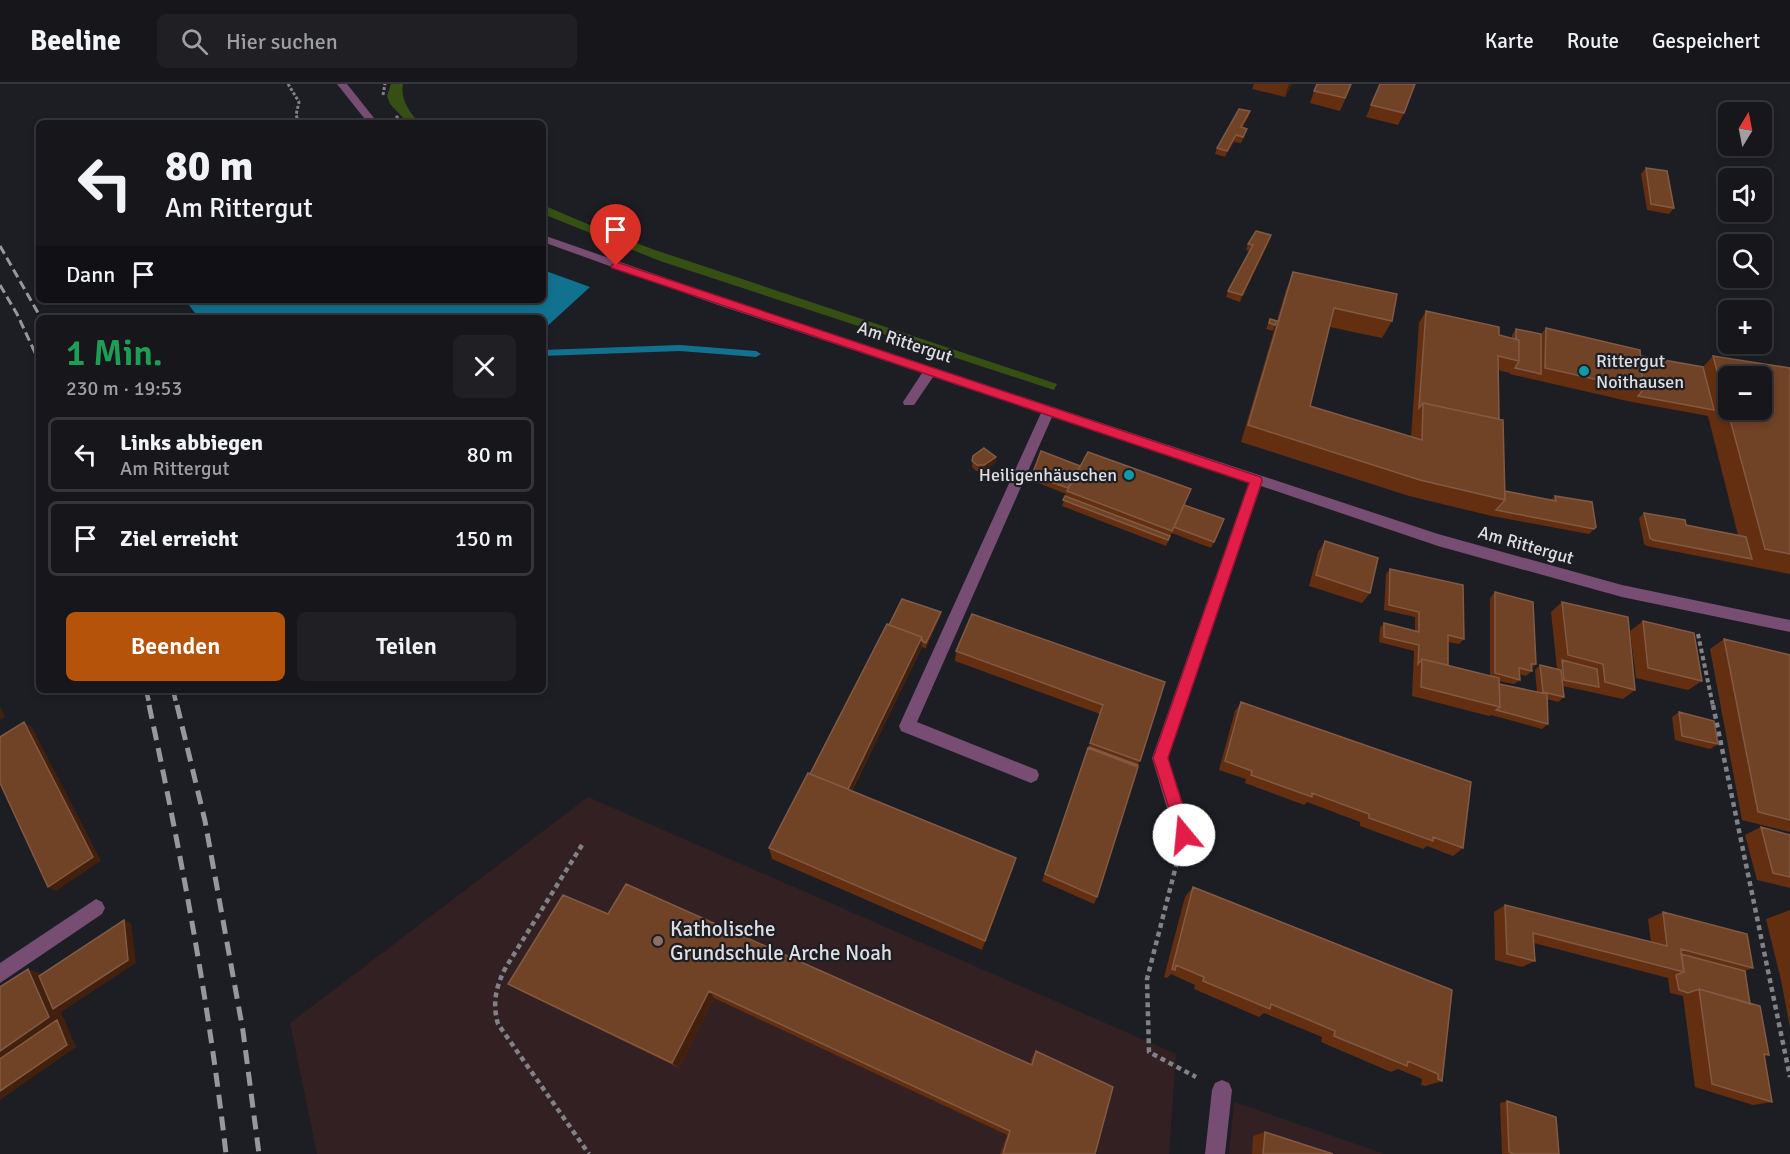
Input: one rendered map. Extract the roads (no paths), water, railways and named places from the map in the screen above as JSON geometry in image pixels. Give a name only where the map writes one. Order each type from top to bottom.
[{"type":"street","points":[[342,84],[371,120]]},
{"type":"street","name":"Am Rittergut","points":[[546,239],[644,276],[1256,481],[1500,558],[1692,607],[1790,626]]},
{"type":"street","points":[[909,402],[930,371]]},
{"type":"street","points":[[1031,775],[906,726],[1049,410]]},
{"type":"street","points":[[1184,835],[1160,758],[1256,481]]},
{"type":"street","points":[[0,974],[96,908]]},
{"type":"street","points":[[1215,1154],[1222,1090]]},
{"type":"water","points":[[546,271],[590,287],[546,327],[546,315],[197,315],[187,303],[546,303]]},
{"type":"waterway","points":[[546,353],[680,348],[756,354]]},
{"type":"railway","points":[[0,246],[39,315]]},
{"type":"railway","points":[[0,285],[17,314],[36,355]]},
{"type":"railway","points":[[147,693],[150,706]]},
{"type":"railway","points":[[174,693],[177,706]]},
{"type":"railway","points":[[149,705],[193,929],[226,1154]]},
{"type":"railway","points":[[177,705],[205,821],[243,1031],[259,1154]]},
{"type":"place","name":"Rittergut Noithausen","points":[[1584,371]]},
{"type":"place","name":"Heiligenhäuschen","points":[[1129,475]]},
{"type":"place","name":"Katholische Grundschule Arche Noah","points":[[658,941]]}]
